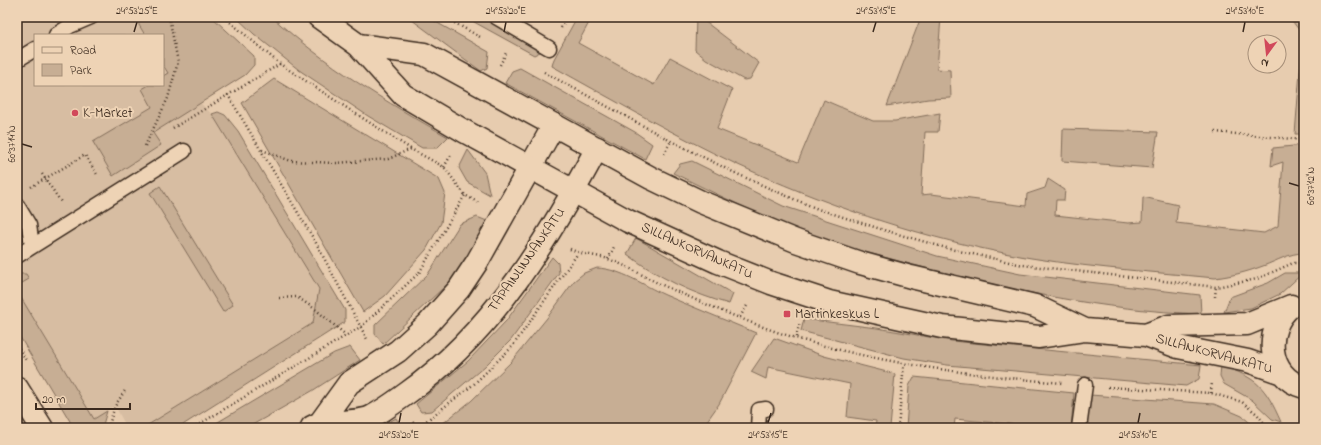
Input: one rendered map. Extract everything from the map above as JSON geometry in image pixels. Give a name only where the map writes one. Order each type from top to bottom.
[{"type":"main road","name":"SILLANKORVANKATU","points":[[319,17],[358,46],[403,95],[573,192],[628,221],[718,262],[771,283],[829,302],[942,327],[1007,335],[1039,337],[1085,330],[1146,335],[1178,347],[1248,361],[1282,373]]},
{"type":"main road","name":"SILLANKORVANKATU","points":[[358,46],[424,54],[597,148],[701,202],[796,241],[860,263],[911,277],[1035,306],[1085,330]]},
{"type":"main road","name":"TAPAINLINNANKATU","points":[[315,425],[349,383],[379,365],[398,351],[428,324],[459,289],[477,262],[554,125]]},
{"type":"main road","name":"TAPAINLINNANKATU","points":[[315,425],[369,418],[424,381],[469,339],[504,298],[546,238],[597,148]]},
{"type":"main road","name":"SILLANKORVANKATU","points":[[1146,335],[1169,326],[1247,324],[1297,303]]},
{"type":"main road","points":[[1297,303],[1279,319],[1272,334],[1272,347],[1274,360],[1288,381],[1304,387]]},
{"type":"main road","points":[[17,388],[42,428]]},
{"type":"lane","points":[[58,34],[70,26],[92,17]]},
{"type":"lane","points":[[496,17],[549,48]]},
{"type":"lane","points":[[17,60],[34,49]]},
{"type":"lane","points":[[17,256],[184,151]]},
{"type":"lane","points":[[17,205],[29,225],[32,246]]},
{"type":"lane","points":[[1079,428],[1085,385]]},
{"type":"lane","points":[[758,428],[759,410],[766,409]]},
{"type":"path","points":[[145,146],[168,98],[178,62],[169,17]]},
{"type":"path","points":[[444,17],[488,41]]},
{"type":"path","points":[[501,48],[513,55]]},
{"type":"path","points":[[170,130],[280,64]]},
{"type":"path","points":[[537,68],[677,144],[782,194],[825,211],[950,249],[1023,265],[1216,287],[1257,279],[1293,263],[1304,263]]},
{"type":"path","points":[[228,95],[261,149],[362,326],[379,365]]},
{"type":"path","points":[[1215,132],[1304,140]]},
{"type":"path","points":[[261,149],[291,161],[336,163],[388,159],[411,149]]},
{"type":"path","points":[[46,179],[85,155],[98,176]]},
{"type":"path","points":[[42,174],[72,221]]},
{"type":"path","points":[[193,428],[362,326],[419,273],[465,195]]},
{"type":"path","points":[[399,399],[417,428],[474,384],[512,347],[578,253]]},
{"type":"path","points":[[278,298],[297,297],[315,309],[346,335]]},
{"type":"path","points":[[740,317],[750,300]]},
{"type":"path","points":[[796,337],[802,319]]},
{"type":"path","points":[[898,428],[904,364]]},
{"type":"path","points":[[108,428],[115,406],[126,390]]},
{"type":"shaded area","points":[[17,17],[138,17],[139,25],[144,34],[34,34],[34,86],[164,86],[164,67],[168,73],[212,114],[319,289],[313,323],[143,428],[127,428],[115,406],[94,419],[17,291]]},
{"type":"green space","points":[[138,17],[212,17],[254,56],[254,65],[245,75],[153,133],[161,145],[113,176],[93,142],[152,107],[142,89],[147,86],[164,86],[164,75],[168,73],[164,67],[164,34],[144,34],[139,25]]},
{"type":"green space","points":[[236,17],[272,17],[292,35],[357,82],[448,137],[437,148],[422,148],[368,116],[299,70],[254,34]]},
{"type":"green space","points":[[408,17],[427,17],[489,52],[487,68],[481,71]]},
{"type":"green space","points":[[465,17],[485,17],[542,51],[534,55]]},
{"type":"green space","points":[[577,17],[592,17],[578,43],[654,85],[670,57],[732,90],[717,129],[798,162],[824,100],[873,121],[895,121],[940,113],[938,132],[925,132],[921,195],[931,194],[1026,206],[1027,194],[1045,188],[1048,179],[1065,190],[1064,200],[1056,200],[1055,215],[1128,223],[1142,222],[1143,197],[1178,205],[1176,223],[1264,233],[1278,226],[1283,162],[1271,166],[1273,148],[1304,145],[1304,253],[1288,256],[1245,272],[1215,278],[1109,268],[1030,258],[970,246],[935,237],[867,216],[801,192],[736,164],[666,129],[552,66],[554,59]]},
{"type":"green space","points":[[696,17],[699,17],[759,63],[750,79],[744,80],[706,59],[695,50]]},
{"type":"green space","points":[[921,17],[941,17],[937,69],[950,70],[951,98],[928,99],[887,106]]},
{"type":"green space","points":[[1289,17],[1304,17],[1304,134],[1295,134],[1303,35]]},
{"type":"green space","points":[[520,68],[635,132],[652,144],[645,159],[505,83],[512,71]]},
{"type":"green space","points":[[274,79],[439,179],[445,193],[441,223],[426,250],[385,296],[363,312],[242,103]]},
{"type":"green space","points":[[218,112],[225,115],[238,131],[345,310],[345,322],[178,428],[143,428],[313,323],[319,289],[212,114]]},
{"type":"green space","points":[[1063,129],[1158,132],[1152,168],[1062,161]]},
{"type":"green space","points":[[468,150],[485,173],[490,195],[467,182],[459,168]]},
{"type":"green space","points":[[692,161],[783,206],[937,256],[1020,274],[1200,295],[1201,314],[1128,308],[1054,297],[982,282],[840,245],[783,224],[673,173],[680,164]]},
{"type":"green space","points":[[160,186],[233,305],[223,312],[150,193]]},
{"type":"green space","points":[[477,217],[487,221],[457,275],[383,344],[375,334],[375,325],[428,274],[460,224]]},
{"type":"green space","points":[[636,238],[733,294],[729,304],[676,284],[627,254]]},
{"type":"green space","points":[[552,257],[558,263],[559,273],[511,340],[485,366],[432,411],[421,412],[416,404],[468,361],[506,321]]},
{"type":"green space","points":[[597,268],[623,274],[665,295],[756,333],[719,404],[702,428],[437,428],[471,401],[511,362],[547,318],[574,281],[584,273]]},
{"type":"green space","points":[[1285,273],[1303,273],[1280,294],[1251,308],[1224,312],[1230,297],[1268,283]]},
{"type":"green space","points":[[17,274],[26,274],[29,279],[17,286]]},
{"type":"green space","points":[[17,291],[94,419],[107,411],[102,428],[74,428],[17,332]]},
{"type":"green space","points":[[804,319],[877,328],[952,341],[1201,365],[1199,379],[1186,386],[947,365],[904,358],[801,331]]},
{"type":"green space","points":[[774,338],[824,356],[895,374],[890,428],[875,428],[876,421],[847,417],[850,384],[768,367],[766,379],[751,372]]},
{"type":"green space","points":[[350,347],[360,360],[312,391],[247,428],[208,428],[334,353]]},
{"type":"green space","points":[[1221,365],[1244,375],[1259,385],[1270,400],[1281,422],[1272,419],[1252,400],[1224,384],[1220,376]]},
{"type":"green space","points":[[914,377],[1074,393],[1071,428],[1051,428],[955,419],[954,428],[906,428],[909,386]]},
{"type":"green space","points":[[1090,395],[1214,404],[1242,416],[1256,428],[1086,428]]},
{"type":"green space","points":[[396,418],[401,426],[399,428],[379,428]]},
{"type":"place","name":"K-Market","points":[[75,113]]},
{"type":"place","name":"Martinkeskus L","points":[[787,314]]}]
